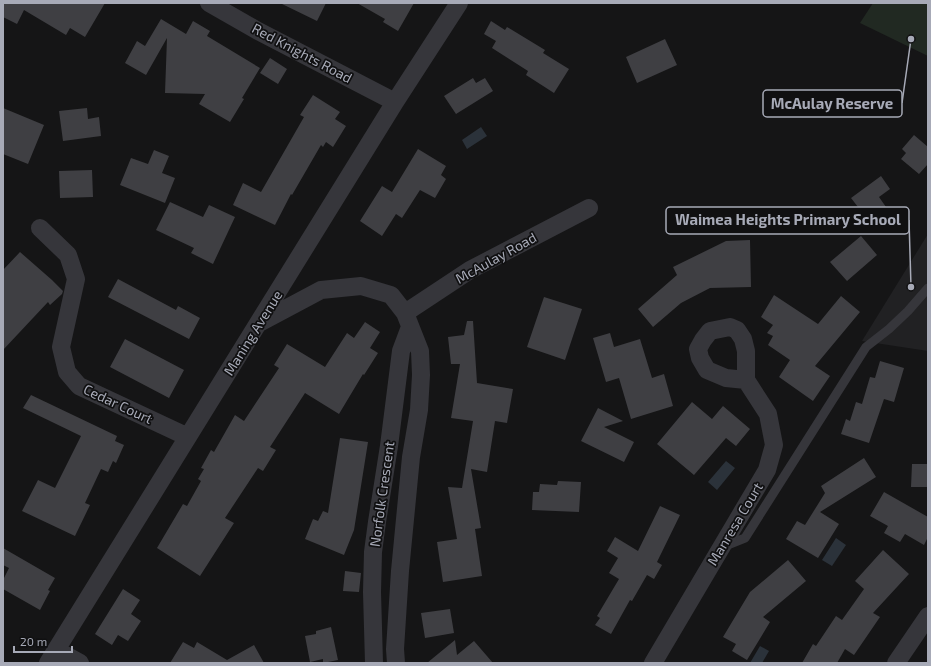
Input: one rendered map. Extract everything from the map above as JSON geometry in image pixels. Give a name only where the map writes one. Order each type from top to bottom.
[{"type":"street","name":"Red Knights Road","points":[[209,3],[258,31],[395,102]]},
{"type":"street","name":"Maning Avenue","points":[[52,657],[395,102],[458,3]]},
{"type":"street","name":"McAulay Road","points":[[408,320],[470,270],[589,208]]},
{"type":"street","name":"Cedar Court","points":[[40,228],[68,255],[76,278],[61,347],[67,372],[79,386],[188,437]]},
{"type":"street","name":"Norfolk Crescent","points":[[258,323],[321,290],[361,286],[391,295],[408,320],[420,350],[421,375],[419,410],[411,457],[400,571],[395,649],[396,663]]},
{"type":"street","name":"Norfolk Crescent","points":[[374,663],[372,592],[373,552],[401,351],[408,320]]},
{"type":"street","name":"Manresa Court","points":[[653,663],[767,470],[774,445],[768,414],[746,380]]},
{"type":"street","points":[[896,663],[928,616]]},
{"type":"street","points":[[52,657],[80,663]]},
{"type":"lane","points":[[722,547],[745,538],[866,347],[890,329],[928,288]]},
{"type":"shaded area","points":[[873,3],[928,3],[928,56],[860,23]]},
{"type":"shaded area","points":[[481,127],[487,136],[467,149],[462,140]]},
{"type":"shaded area","points":[[928,234],[928,351],[862,341]]},
{"type":"shaded area","points":[[726,461],[735,468],[717,490],[708,482]]},
{"type":"shaded area","points":[[836,538],[846,545],[832,566],[822,560]]},
{"type":"shaded area","points":[[760,646],[769,651],[762,663],[750,663]]},
{"type":"building","points":[[3,3],[105,3],[85,37],[70,28],[66,35],[24,10],[17,24],[3,17]]},
{"type":"building","points":[[280,3],[326,3],[317,21]]},
{"type":"building","points":[[357,3],[414,3],[398,31],[383,22],[385,19]]},
{"type":"building","points":[[161,19],[186,34],[193,21],[210,31],[207,36],[260,68],[230,122],[199,104],[205,94],[165,93],[167,38],[146,75],[125,63],[137,41],[145,46]]},
{"type":"building","points":[[491,21],[505,30],[507,27],[545,50],[543,53],[569,69],[554,93],[526,75],[528,71],[492,48],[496,41],[484,34]]},
{"type":"building","points":[[665,39],[677,65],[637,83],[626,57]]},
{"type":"building","points":[[270,58],[287,69],[278,84],[260,73]]},
{"type":"building","points":[[473,78],[476,83],[485,78],[493,91],[456,114],[444,96]]},
{"type":"building","points":[[313,95],[340,112],[335,119],[346,126],[333,147],[326,142],[323,147],[321,145],[292,195],[291,194],[275,225],[233,205],[243,183],[261,192],[304,117],[300,115]]},
{"type":"building","points":[[3,108],[44,125],[28,164],[3,154]]},
{"type":"building","points":[[87,108],[88,119],[99,117],[101,136],[63,141],[59,111]]},
{"type":"building","points":[[914,135],[928,147],[928,164],[919,174],[901,159],[906,153],[902,149]]},
{"type":"building","points":[[418,149],[446,166],[441,175],[446,179],[435,198],[420,190],[402,218],[396,214],[382,236],[360,221],[382,186],[392,192]]},
{"type":"building","points":[[154,150],[169,156],[162,173],[175,178],[165,203],[120,185],[131,158],[148,164]]},
{"type":"building","points":[[92,170],[93,197],[60,198],[59,171]]},
{"type":"building","points":[[881,176],[890,189],[879,197],[886,207],[868,220],[851,198]]},
{"type":"building","points":[[170,202],[203,217],[209,205],[235,217],[213,264],[191,253],[194,248],[156,230]]},
{"type":"building","points":[[861,236],[877,255],[847,281],[830,262]]},
{"type":"building","points":[[750,240],[751,287],[710,288],[681,303],[653,327],[638,309],[677,275],[673,267],[726,241]]},
{"type":"building","points":[[20,252],[63,291],[62,294],[50,305],[48,302],[3,350],[3,270]]},
{"type":"building","points":[[118,279],[176,310],[178,306],[200,318],[189,339],[108,297]]},
{"type":"building","points":[[774,295],[818,324],[841,296],[860,312],[815,366],[830,376],[813,401],[779,377],[790,360],[768,345],[773,336],[767,333],[773,325],[761,317]]},
{"type":"building","points":[[544,297],[582,309],[565,360],[527,347]]},
{"type":"building","points":[[467,321],[473,321],[477,383],[513,389],[507,423],[495,421],[487,472],[471,469],[481,528],[475,529],[482,576],[443,582],[437,542],[457,539],[448,487],[462,488],[473,421],[451,418],[460,364],[451,364],[448,337],[464,335]]},
{"type":"building","points":[[365,322],[380,332],[370,348],[378,353],[364,375],[363,374],[339,414],[305,393],[270,447],[276,450],[263,471],[258,468],[225,518],[234,523],[200,576],[157,548],[183,504],[187,506],[201,481],[198,479],[204,469],[201,468],[211,450],[214,452],[235,415],[244,421],[279,368],[274,365],[287,344],[325,367],[347,333],[354,338]]},
{"type":"building","points":[[610,333],[614,347],[640,339],[652,378],[664,374],[673,406],[631,419],[619,378],[606,382],[593,338]]},
{"type":"building","points":[[125,339],[184,370],[169,398],[110,367]]},
{"type":"building","points":[[880,361],[904,368],[894,402],[884,399],[869,443],[841,434],[846,419],[850,421],[856,402],[862,404],[870,377],[875,378]]},
{"type":"building","points":[[31,395],[117,436],[115,441],[124,445],[116,463],[113,461],[108,472],[101,469],[85,503],[90,505],[75,536],[22,511],[38,480],[55,488],[81,436],[23,408]]},
{"type":"building","points":[[692,402],[712,419],[723,406],[750,429],[736,446],[726,438],[694,475],[657,444]]},
{"type":"building","points":[[598,408],[623,421],[604,427],[634,442],[624,462],[581,441]]},
{"type":"building","points":[[340,438],[368,442],[354,530],[344,555],[305,539],[313,519],[318,521],[323,511],[328,513]]},
{"type":"building","points":[[864,458],[876,477],[820,512],[839,524],[818,558],[786,539],[797,521],[805,525],[825,493],[821,486]]},
{"type":"building","points":[[912,464],[928,464],[928,487],[911,487]]},
{"type":"building","points":[[558,481],[581,482],[579,512],[532,510],[533,492],[539,492],[540,484],[557,485]]},
{"type":"building","points":[[884,492],[928,517],[928,537],[924,545],[905,534],[900,542],[884,533],[888,526],[870,516]]},
{"type":"building","points":[[660,506],[680,515],[657,562],[662,565],[654,579],[647,575],[632,601],[630,600],[611,634],[595,625],[600,618],[597,616],[619,579],[609,573],[618,558],[607,551],[615,537],[638,551]]},
{"type":"building","points":[[3,548],[55,578],[48,590],[50,591],[40,610],[3,589],[3,580],[9,568],[3,565]]},
{"type":"building","points":[[883,550],[909,574],[873,613],[880,617],[854,655],[845,649],[837,663],[802,663],[813,644],[816,646],[836,616],[842,620],[864,589],[855,581]]},
{"type":"building","points":[[788,560],[806,581],[763,617],[770,622],[747,660],[732,651],[736,644],[723,637],[750,592]]},
{"type":"building","points":[[345,571],[361,573],[359,592],[343,591]]},
{"type":"building","points":[[123,589],[140,600],[131,614],[141,621],[128,641],[118,635],[112,645],[95,634]]},
{"type":"building","points":[[450,609],[454,633],[425,638],[421,613]]},
{"type":"building","points":[[331,627],[338,660],[323,663],[323,659],[310,662],[305,636],[316,634],[316,631]]},
{"type":"building","points":[[455,640],[457,655],[474,641],[493,663],[427,663]]},
{"type":"building","points":[[183,642],[194,648],[197,642],[227,660],[254,645],[264,663],[170,663]]},
{"type":"place","name":"McAulay Reserve","points":[[911,39]]},
{"type":"place","name":"Waimea Heights Primary School","points":[[911,287]]}]
